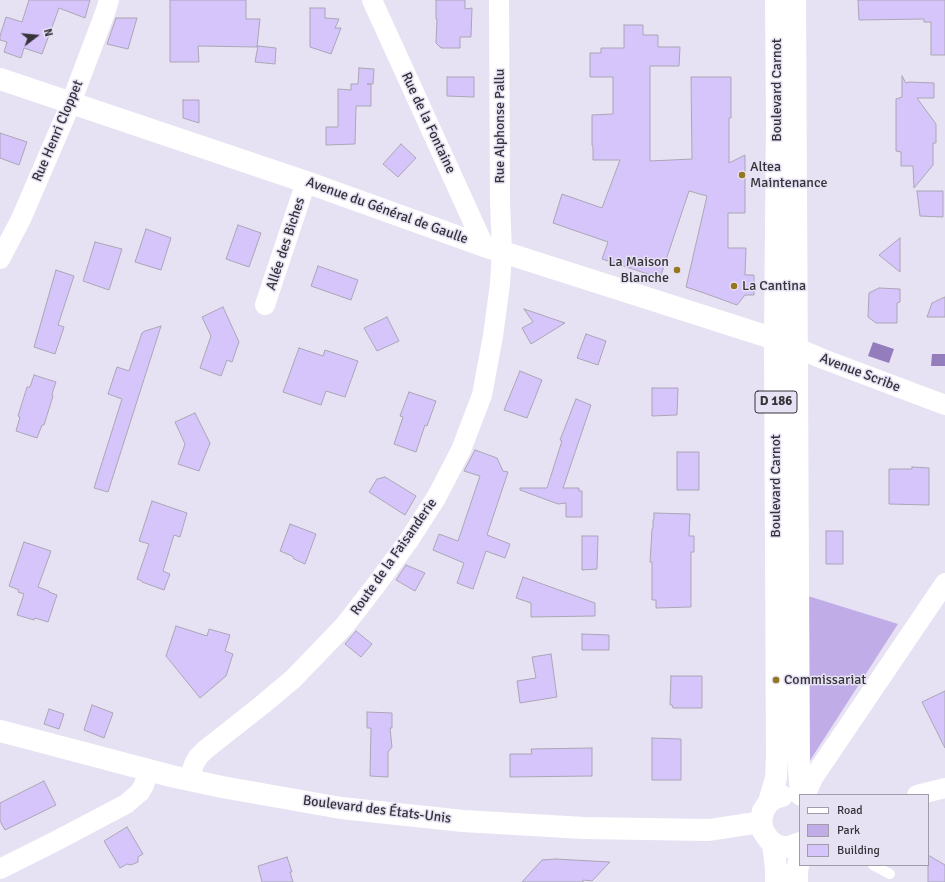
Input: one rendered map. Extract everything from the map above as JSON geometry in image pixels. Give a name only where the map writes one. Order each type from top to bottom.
[{"type":"main road","name":"Boulevard Carnot","points":[[760,822],[763,811],[769,802],[776,778],[776,0]]},
{"type":"main road","name":"Boulevard Carnot","points":[[795,0],[799,781],[801,794]]},
{"type":"main road","name":"Avenue du Général de Gaulle","points":[[0,79],[306,182],[493,249],[775,339]]},
{"type":"main road","name":"Boulevard des États-Unis","points":[[0,732],[189,780],[341,808],[463,821],[584,828],[709,830],[760,822]]},
{"type":"main road","points":[[769,802],[775,798],[784,796],[794,797],[799,800]]},
{"type":"main road","points":[[760,822],[764,834],[773,843],[786,847],[799,843]]},
{"type":"main road","points":[[773,843],[776,882]]},
{"type":"main road","points":[[797,882],[799,860]]},
{"type":"street","name":"Rue Henri Cloppet","points":[[0,259],[21,219],[71,103],[106,10],[108,0]]},
{"type":"street","name":"Rue de la Fontaine","points":[[372,0],[493,249]]},
{"type":"street","name":"Rue Alphonse Pallu","points":[[493,249],[500,202],[499,0]]},
{"type":"street","name":"Allée des Biches","points":[[265,305],[306,182]]},
{"type":"street","name":"Route de la Faisanderie","points":[[189,780],[194,764],[205,750],[294,679],[345,625],[409,540],[436,498],[461,450],[482,395],[493,336],[500,284],[493,249]]},
{"type":"street","name":"Avenue Scribe","points":[[775,339],[945,405]]},
{"type":"street","points":[[806,794],[813,778],[945,583]]},
{"type":"street","points":[[0,869],[126,804],[140,792],[149,770]]},
{"type":"street","points":[[921,794],[945,788]]},
{"type":"lane","points":[[875,866],[890,874]]},
{"type":"green space","points":[[808,596],[898,624],[809,762]]},
{"type":"shaded area","points":[[873,342],[894,349],[889,363],[868,356]]},
{"type":"shaded area","points":[[932,354],[945,354],[945,366],[931,366]]},
{"type":"building","points":[[29,0],[90,0],[85,18],[59,8],[42,54],[24,48],[21,58],[4,52],[7,42],[0,40],[0,36],[6,17],[22,22]]},
{"type":"building","points":[[170,0],[246,0],[246,19],[260,19],[257,47],[198,46],[199,62],[170,62]]},
{"type":"building","points":[[436,0],[465,0],[465,9],[472,8],[471,37],[460,37],[460,48],[441,48],[436,43]]},
{"type":"building","points":[[858,0],[945,0],[945,55],[931,55],[931,22],[924,22],[924,19],[859,20]]},
{"type":"building","points":[[310,8],[325,8],[325,18],[339,19],[335,28],[341,28],[331,54],[310,47]]},
{"type":"building","points":[[116,18],[137,18],[128,49],[107,44]]},
{"type":"building","points":[[624,25],[643,25],[643,35],[658,35],[658,47],[680,47],[679,66],[650,66],[650,161],[692,159],[691,77],[731,77],[729,163],[745,155],[745,213],[728,213],[728,248],[746,248],[745,275],[754,275],[754,295],[745,295],[737,305],[686,287],[707,196],[689,191],[660,278],[602,259],[608,242],[553,223],[562,194],[602,208],[620,160],[593,160],[592,115],[613,114],[613,77],[590,77],[590,53],[601,53],[601,48],[624,48]]},
{"type":"building","points":[[258,46],[276,48],[275,64],[255,62]]},
{"type":"building","points":[[359,68],[374,69],[373,84],[371,84],[371,106],[356,106],[355,144],[326,145],[326,127],[338,127],[338,89],[351,90],[351,84],[358,84]]},
{"type":"building","points":[[902,76],[906,83],[934,83],[934,98],[917,98],[936,124],[936,143],[933,143],[933,165],[914,188],[913,166],[901,166],[901,152],[896,151],[896,99],[902,97]]},
{"type":"building","points":[[447,77],[474,77],[474,97],[447,96]]},
{"type":"building","points":[[183,100],[199,100],[199,123],[183,118]]},
{"type":"building","points":[[0,133],[27,142],[19,165],[0,158]]},
{"type":"building","points":[[401,144],[416,158],[398,177],[383,164]]},
{"type":"building","points":[[917,191],[943,191],[943,217],[920,216]]},
{"type":"building","points":[[238,225],[261,233],[249,267],[226,259]]},
{"type":"building","points":[[146,229],[171,238],[161,270],[135,262]]},
{"type":"building","points":[[900,238],[900,272],[879,255]]},
{"type":"building","points":[[95,242],[122,249],[109,290],[83,281]]},
{"type":"building","points":[[318,266],[358,280],[351,300],[311,286]]},
{"type":"building","points":[[56,270],[74,276],[58,325],[64,327],[55,354],[34,347]]},
{"type":"building","points":[[879,288],[900,289],[900,302],[897,303],[897,323],[876,323],[868,317],[869,293]]},
{"type":"building","points":[[945,297],[945,317],[927,317],[932,303]]},
{"type":"building","points":[[223,307],[239,342],[232,362],[227,360],[221,376],[200,368],[211,336],[202,317]]},
{"type":"building","points":[[524,309],[565,323],[531,344],[522,328],[533,322]]},
{"type":"building","points":[[387,317],[399,341],[377,351],[364,328]]},
{"type":"building","points":[[161,326],[108,492],[94,488],[122,399],[108,394],[117,367],[129,371],[142,333]]},
{"type":"building","points":[[586,334],[606,341],[598,365],[577,358]]},
{"type":"building","points":[[299,348],[323,356],[325,350],[358,361],[345,397],[326,391],[321,405],[283,392]]},
{"type":"building","points":[[520,371],[542,380],[527,418],[504,410]]},
{"type":"building","points":[[34,375],[56,382],[44,425],[42,425],[37,438],[16,431],[20,417],[18,416],[27,387],[30,387]]},
{"type":"building","points":[[652,388],[678,388],[677,415],[652,416]]},
{"type":"building","points":[[409,392],[436,401],[427,426],[425,425],[416,452],[394,444],[403,417],[400,416]]},
{"type":"building","points":[[576,399],[591,405],[563,488],[579,488],[579,491],[582,491],[582,517],[566,517],[566,503],[558,504],[520,490],[520,488],[547,488],[562,441],[560,440]]},
{"type":"building","points":[[195,413],[210,443],[199,471],[178,464],[185,444],[175,422]]},
{"type":"building","points":[[475,450],[497,458],[503,471],[508,472],[487,535],[510,544],[505,558],[486,551],[473,589],[457,583],[464,563],[433,550],[439,534],[458,541],[480,476],[464,471]]},
{"type":"building","points":[[677,452],[699,452],[699,490],[677,490]]},
{"type":"building","points":[[912,467],[929,468],[929,505],[889,504],[889,469],[912,469]]},
{"type":"building","points":[[385,477],[416,496],[405,515],[369,492],[377,479]]},
{"type":"building","points":[[152,501],[187,513],[180,537],[174,535],[163,571],[170,574],[164,590],[137,579],[149,544],[139,541]]},
{"type":"building","points":[[654,513],[690,514],[689,536],[694,536],[694,552],[691,552],[691,607],[656,608],[656,600],[652,600],[652,562],[650,562]]},
{"type":"building","points":[[290,524],[316,534],[305,564],[280,551]]},
{"type":"building","points":[[826,531],[843,531],[843,564],[826,564]]},
{"type":"building","points":[[582,536],[598,536],[597,569],[582,570]]},
{"type":"building","points":[[24,542],[51,551],[38,587],[57,595],[48,622],[17,615],[24,594],[9,586]]},
{"type":"building","points":[[406,565],[425,573],[415,591],[396,580]]},
{"type":"building","points":[[523,577],[595,603],[595,616],[531,617],[531,603],[516,598]]},
{"type":"building","points":[[176,626],[207,636],[209,629],[230,635],[225,651],[233,654],[226,676],[200,698],[166,656]]},
{"type":"building","points":[[356,631],[372,644],[361,657],[345,644]]},
{"type":"building","points":[[582,634],[609,635],[609,650],[582,650]]},
{"type":"building","points":[[551,654],[557,697],[520,703],[517,681],[536,678],[532,657]]},
{"type":"building","points":[[671,676],[702,676],[702,708],[673,708],[672,705],[670,705]]},
{"type":"building","points":[[945,691],[945,748],[922,702]]},
{"type":"building","points":[[92,705],[113,713],[104,738],[84,730]]},
{"type":"building","points":[[49,709],[64,714],[59,729],[44,724]]},
{"type":"building","points":[[367,712],[392,713],[392,728],[390,728],[392,747],[388,752],[388,777],[370,776],[371,728],[367,728]]},
{"type":"building","points":[[652,738],[681,739],[681,780],[652,780]]},
{"type":"building","points":[[592,748],[592,776],[510,777],[510,754],[532,754],[531,749]]},
{"type":"building","points":[[44,781],[56,805],[5,830],[0,821],[0,803]]},
{"type":"building","points":[[127,827],[143,854],[138,857],[138,862],[131,865],[127,864],[120,868],[104,841]]},
{"type":"building","points":[[929,856],[945,865],[945,882],[928,882]]},
{"type":"building","points":[[287,857],[292,872],[290,872],[293,882],[262,882],[258,866]]},
{"type":"building","points":[[555,859],[610,862],[592,881],[522,882],[542,860]]},
{"type":"place","name":"Altea Maintenance","points":[[742,175]]},
{"type":"place","name":"La Maison Blanche","points":[[677,270]]},
{"type":"place","name":"La Cantina","points":[[734,286]]},
{"type":"place","name":"Commissariat","points":[[776,680]]}]
